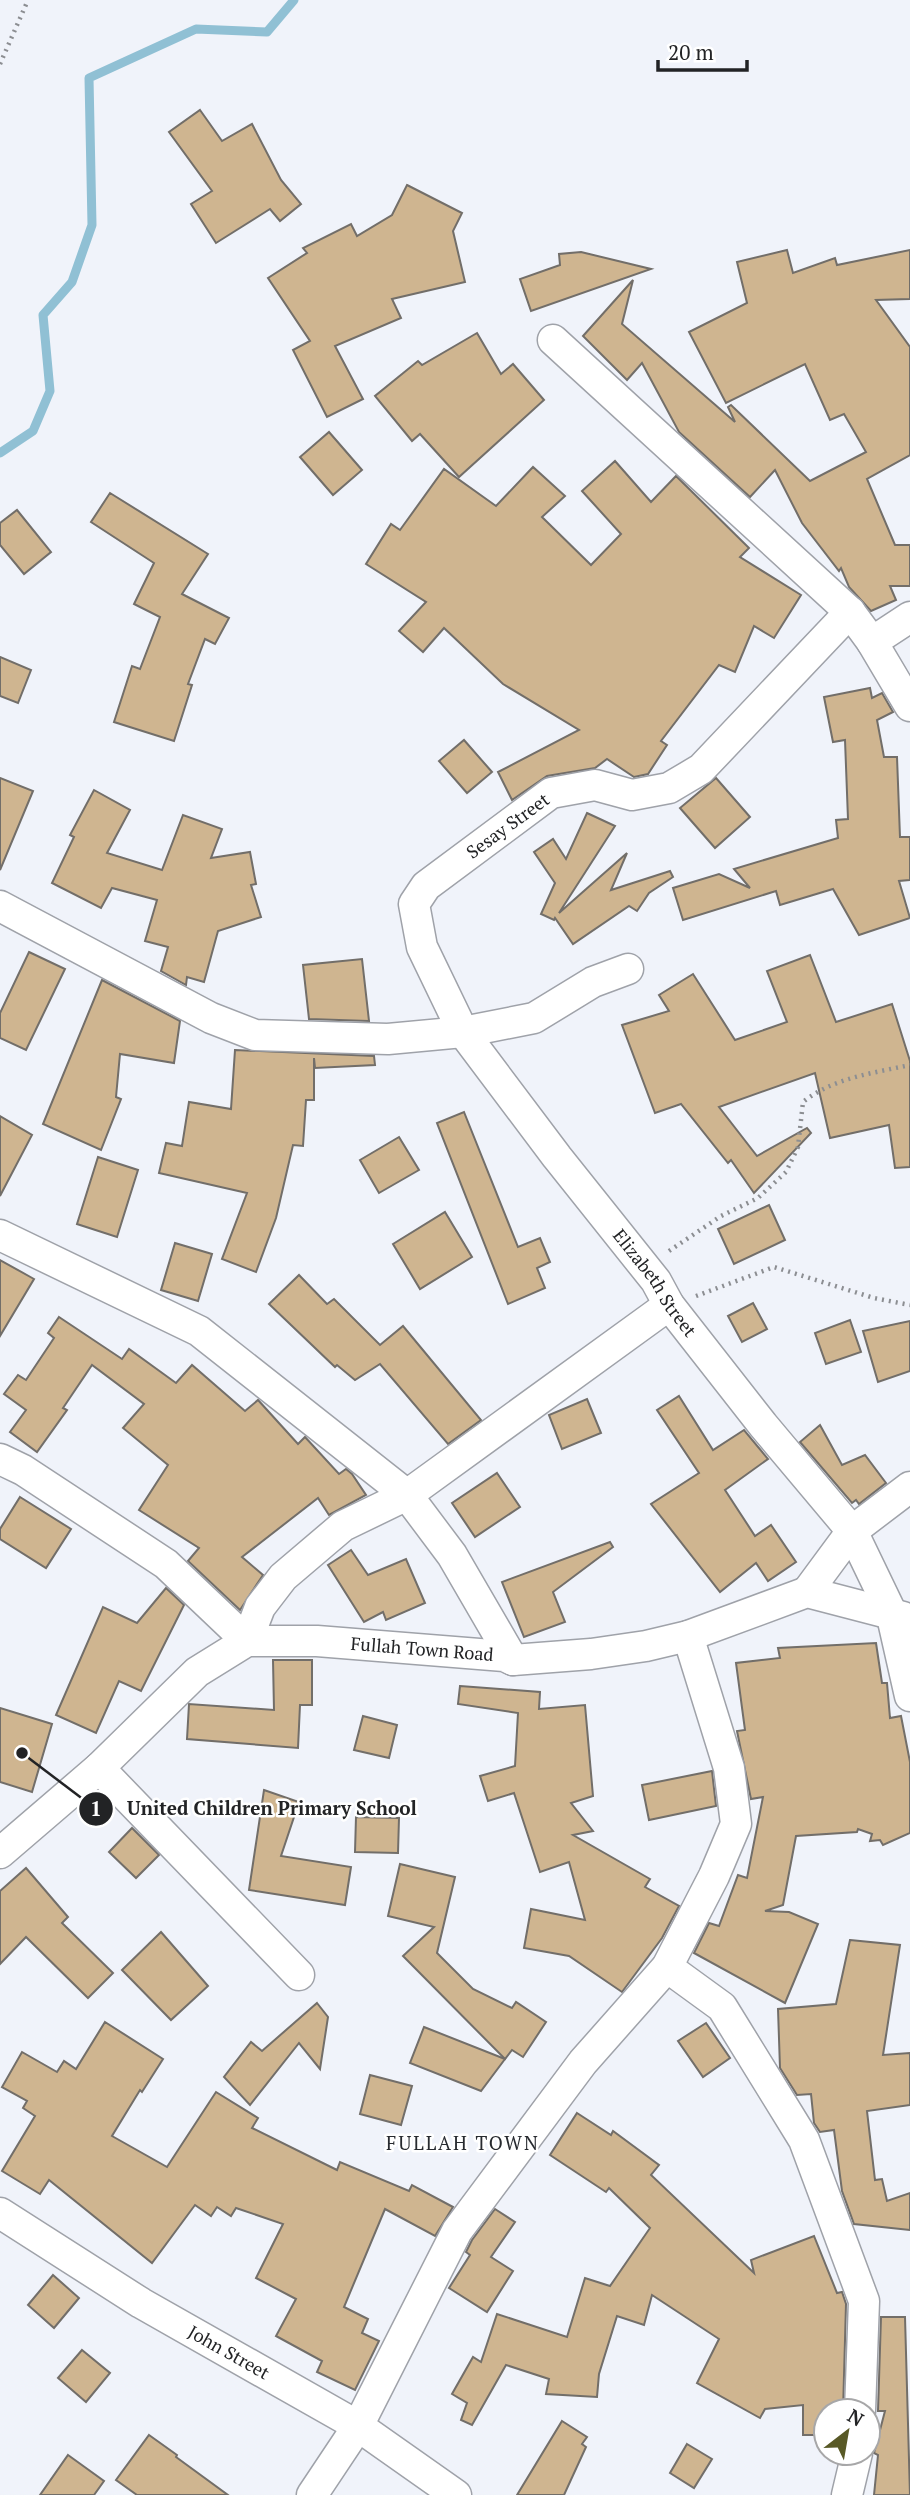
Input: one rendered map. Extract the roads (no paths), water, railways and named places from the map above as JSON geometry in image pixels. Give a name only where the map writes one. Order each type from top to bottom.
[{"type":"street","points":[[553,340],[850,612],[872,642],[910,706]]},
{"type":"street","name":"Sesay Street","points":[[463,1032],[422,947],[414,904],[426,886],[551,793],[595,785],[632,796],[669,788],[701,769],[850,612]]},
{"type":"street","points":[[872,642],[910,617]]},
{"type":"street","points":[[0,906],[211,1018],[255,1035],[388,1039],[463,1032],[534,1018],[593,982],[628,969]]},
{"type":"street","name":"Elizabeth Street","points":[[463,1032],[557,1157],[645,1267],[669,1305],[762,1425],[852,1531],[901,1616],[910,1696]]},
{"type":"street","points":[[0,1235],[199,1331],[407,1494],[452,1555],[513,1660]]},
{"type":"street","points":[[0,1853],[99,1768],[197,1672],[247,1641],[260,1606],[283,1577],[343,1526],[407,1494],[669,1305]]},
{"type":"street","points":[[0,1459],[23,1470],[166,1564],[247,1641]]},
{"type":"street","points":[[901,1616],[807,1592],[852,1531],[910,1487]]},
{"type":"street","name":"Fullah Town Road","points":[[247,1641],[317,1641],[504,1656],[513,1660],[591,1654],[688,1636],[807,1592]]},
{"type":"street","points":[[312,2495],[358,2426],[457,2231],[583,2062],[667,1967],[714,1876],[736,1824],[729,1768],[688,1636]]},
{"type":"street","points":[[99,1768],[299,1975]]},
{"type":"street","points":[[667,1967],[722,2007],[804,2140],[864,2301],[861,2397]]},
{"type":"street","name":"John Street","points":[[0,2213],[141,2303],[358,2426],[456,2495]]},
{"type":"street","points":[[847,2495],[854,2467]]},
{"type":"waterway","points":[[0,453],[33,431],[50,391],[43,315],[72,282],[92,225],[89,78],[196,29],[267,32],[294,0]]},
{"type":"place","name":"United Children Primary School","points":[[22,1753]]},
{"type":"district","name":"FULLAH TOWN","points":[[463,2143]]}]
